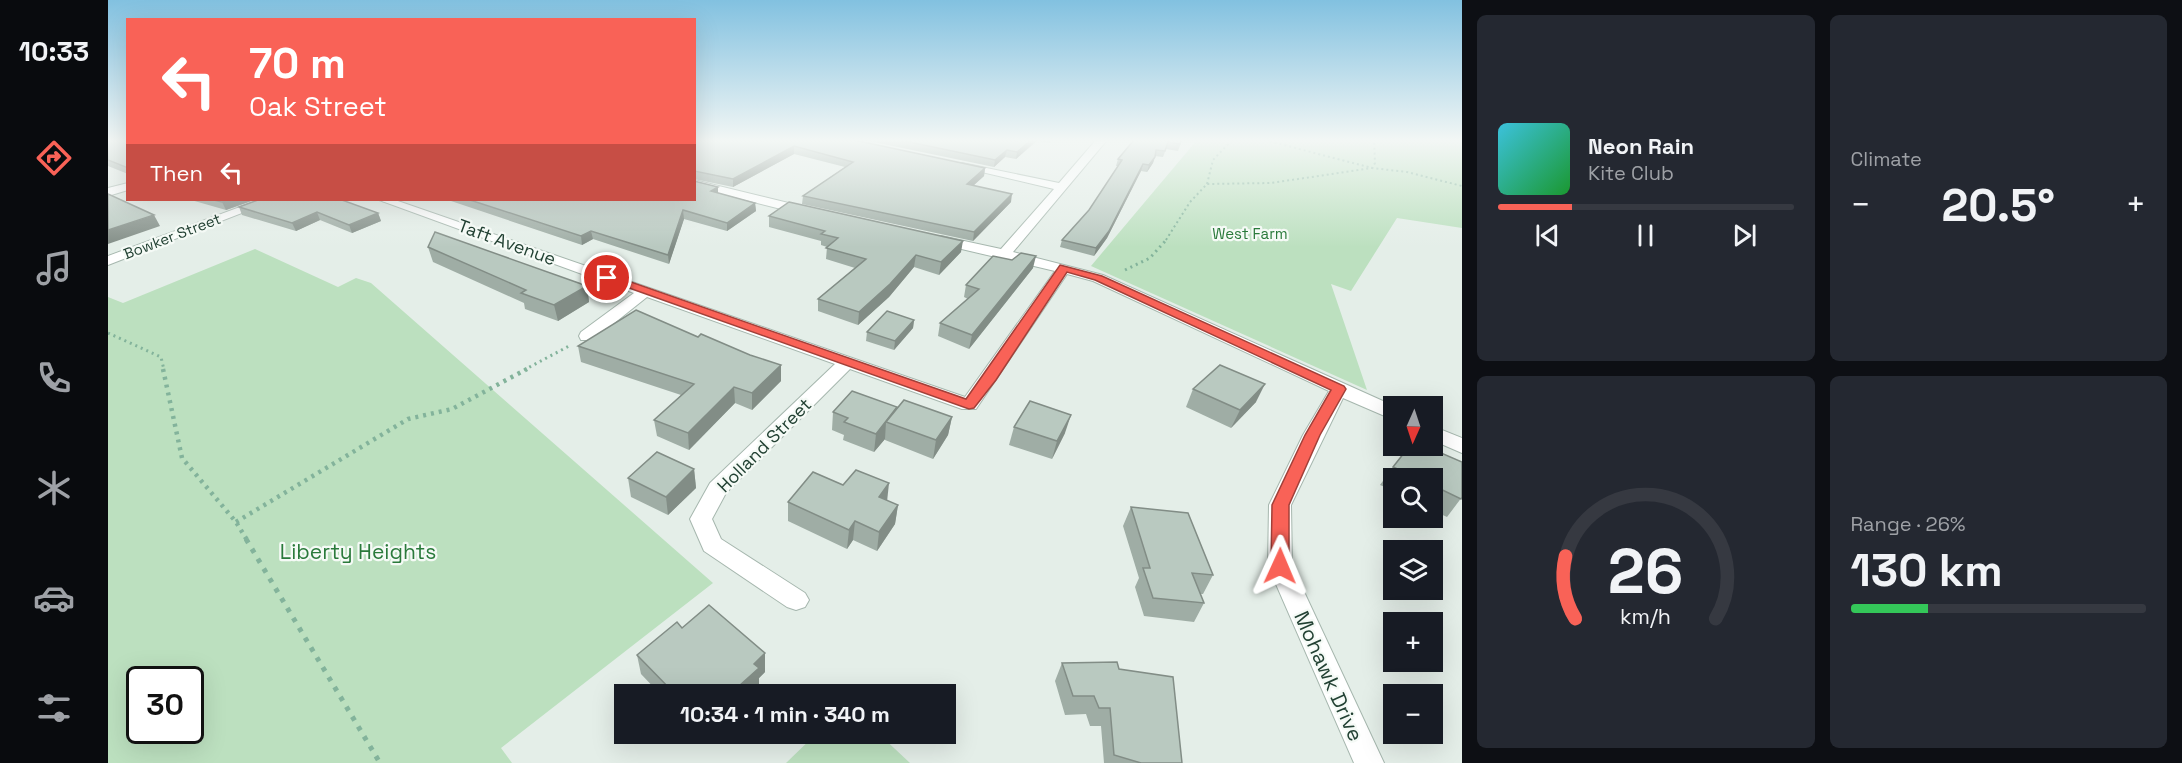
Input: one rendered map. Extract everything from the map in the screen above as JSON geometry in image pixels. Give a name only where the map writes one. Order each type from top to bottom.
[{"type":"street","points":[[1007,176],[1063,187]]},
{"type":"street","points":[[1004,254],[1072,176]]},
{"type":"street","points":[[696,184],[825,216]]},
{"type":"street","points":[[108,192],[126,187]]},
{"type":"street","name":"Bowker Street","points":[[108,261],[266,201]]},
{"type":"street","name":"Taft Avenue","points":[[391,201],[969,405],[989,380],[1035,307],[1064,268]]},
{"type":"street","points":[[921,236],[1064,268],[1098,278],[1383,409]]},
{"type":"street","points":[[587,336],[646,291]]},
{"type":"street","name":"Holland Street","points":[[796,600],[712,545],[701,519],[718,488],[847,362]]},
{"type":"street","name":"Mohawk Drive","points":[[1339,389],[1313,435],[1280,505],[1280,566],[1369,763]]},
{"type":"street","points":[[1443,437],[1462,446]]},
{"type":"path","points":[[1098,278],[1138,266],[1166,245],[1188,205],[1207,184],[1209,176]]},
{"type":"path","points":[[1207,184],[1271,183],[1321,176]]},
{"type":"path","points":[[1421,176],[1462,186]]},
{"type":"path","points":[[108,333],[161,357],[182,458],[236,522],[380,763]]},
{"type":"path","points":[[236,522],[408,419],[452,409],[587,336]]},
{"type":"green space","name":"West Farm","points":[[1167,176],[1462,176],[1462,228],[1397,218],[1351,291],[1331,284],[1367,390],[1091,266]]},
{"type":"green space","name":"Liberty Heights","points":[[255,249],[338,287],[356,278],[371,283],[713,583],[501,748],[512,763],[108,763],[108,297],[123,303]]},
{"type":"green space","points":[[806,744],[890,744],[910,763],[786,763]]},
{"type":"building","points":[[716,176],[739,176],[733,179]]},
{"type":"building","points":[[833,176],[976,176],[967,184],[1012,194],[974,232],[803,196]]},
{"type":"building","points":[[1112,176],[1137,176],[1109,231],[1096,248],[1062,240],[1089,210]]},
{"type":"building","points":[[696,182],[718,187],[711,191],[755,203],[727,223],[683,210],[668,255],[591,231],[581,236],[473,201],[696,201]]},
{"type":"building","points":[[108,194],[154,215],[108,230]]},
{"type":"building","points":[[255,201],[345,201],[378,213],[349,225],[317,212],[292,223],[239,207]]},
{"type":"building","points":[[789,202],[963,241],[941,262],[916,255],[890,284],[859,312],[818,299],[866,259],[826,248],[838,238],[821,234],[825,231],[769,216]]},
{"type":"building","points":[[435,232],[587,286],[554,305],[521,293],[526,290],[428,247]]},
{"type":"building","points":[[1021,253],[1036,256],[972,335],[940,323],[979,289],[966,285],[993,256],[1012,260]]},
{"type":"building","points":[[636,310],[698,337],[701,334],[750,355],[781,365],[752,393],[734,387],[688,433],[654,420],[694,384],[578,346]]},
{"type":"building","points":[[887,311],[914,320],[895,341],[867,332]]},
{"type":"building","points":[[1220,365],[1265,384],[1240,410],[1193,389]]},
{"type":"building","points":[[852,391],[897,407],[876,434],[844,422],[848,418],[833,412]]},
{"type":"building","points":[[904,400],[952,417],[936,440],[886,422]]},
{"type":"building","points":[[1030,401],[1071,415],[1057,441],[1014,427]]},
{"type":"building","points":[[657,452],[694,469],[666,497],[628,478]]},
{"type":"building","points":[[1443,454],[1462,462],[1462,497],[1461,499],[1443,490],[1443,468],[1393,467],[1402,456],[1443,456]]},
{"type":"building","points":[[856,470],[889,483],[879,497],[898,505],[879,532],[855,521],[849,530],[788,502],[813,472],[843,485]]},
{"type":"building","points":[[1131,507],[1188,513],[1213,575],[1192,573],[1204,603],[1153,598],[1143,568],[1150,568]]},
{"type":"building","points":[[709,605],[765,653],[754,664],[759,668],[741,684],[665,684],[637,655],[677,622],[682,628]]},
{"type":"building","points":[[1117,662],[1119,669],[1173,677],[1182,763],[1141,763],[1114,755],[1110,708],[1099,708],[1094,696],[1073,696],[1062,663]]},
{"type":"route","points":[[607,278],[969,405],[1012,347],[1035,307],[1064,268],[1098,278],[1339,389],[1313,435],[1280,505],[1280,566]]}]
